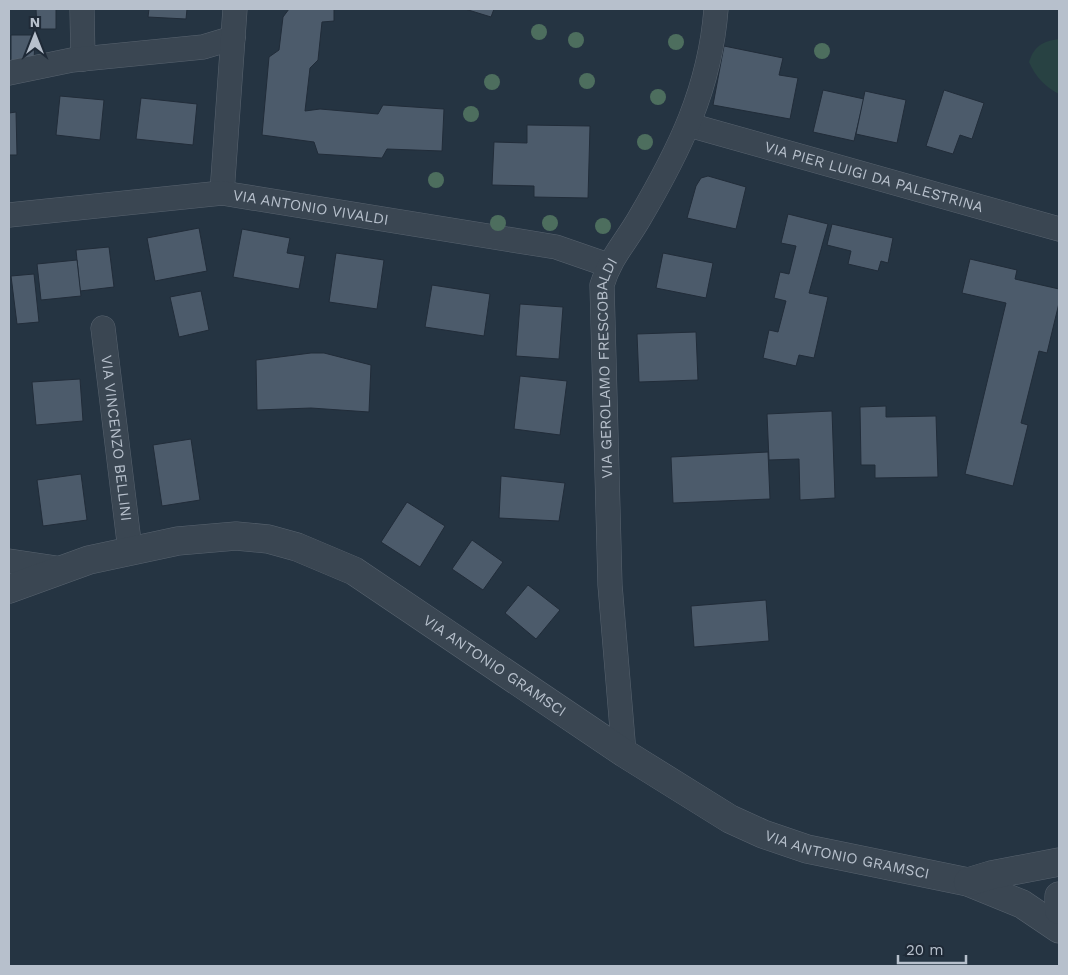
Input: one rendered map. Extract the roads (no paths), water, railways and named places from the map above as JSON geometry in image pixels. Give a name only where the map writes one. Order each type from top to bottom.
[{"type":"street","points":[[82,9],[83,59]]},
{"type":"street","points":[[222,193],[235,9]]},
{"type":"street","name":"VIA GEROLAMO FRESCOBALDI","points":[[624,753],[610,585],[602,285],[608,265],[638,220],[689,125],[712,47],[716,9]]},
{"type":"street","points":[[9,73],[83,59],[203,47],[233,38]]},
{"type":"street","name":"VIA PIER LUIGI DA PALESTRINA","points":[[689,125],[1059,229]]},
{"type":"street","name":"VIA ANTONIO VIVALDI","points":[[9,215],[222,193],[556,247],[608,265]]},
{"type":"street","name":"VIA VINCENZO BELLINI","points":[[103,328],[130,550]]},
{"type":"street","name":"VIA ANTONIO GRAMSCI","points":[[9,589],[63,569],[130,550],[178,541],[236,536],[268,539],[328,558],[354,571],[624,753],[730,819],[763,834],[806,849],[968,882],[1022,904],[1059,929]]},
{"type":"street","points":[[9,561],[63,569]]},
{"type":"street","name":"VIA ANTONIO GRAMSCI","points":[[968,882],[991,875],[1059,862]]},
{"type":"street","points":[[1059,896],[1059,910]]}]
